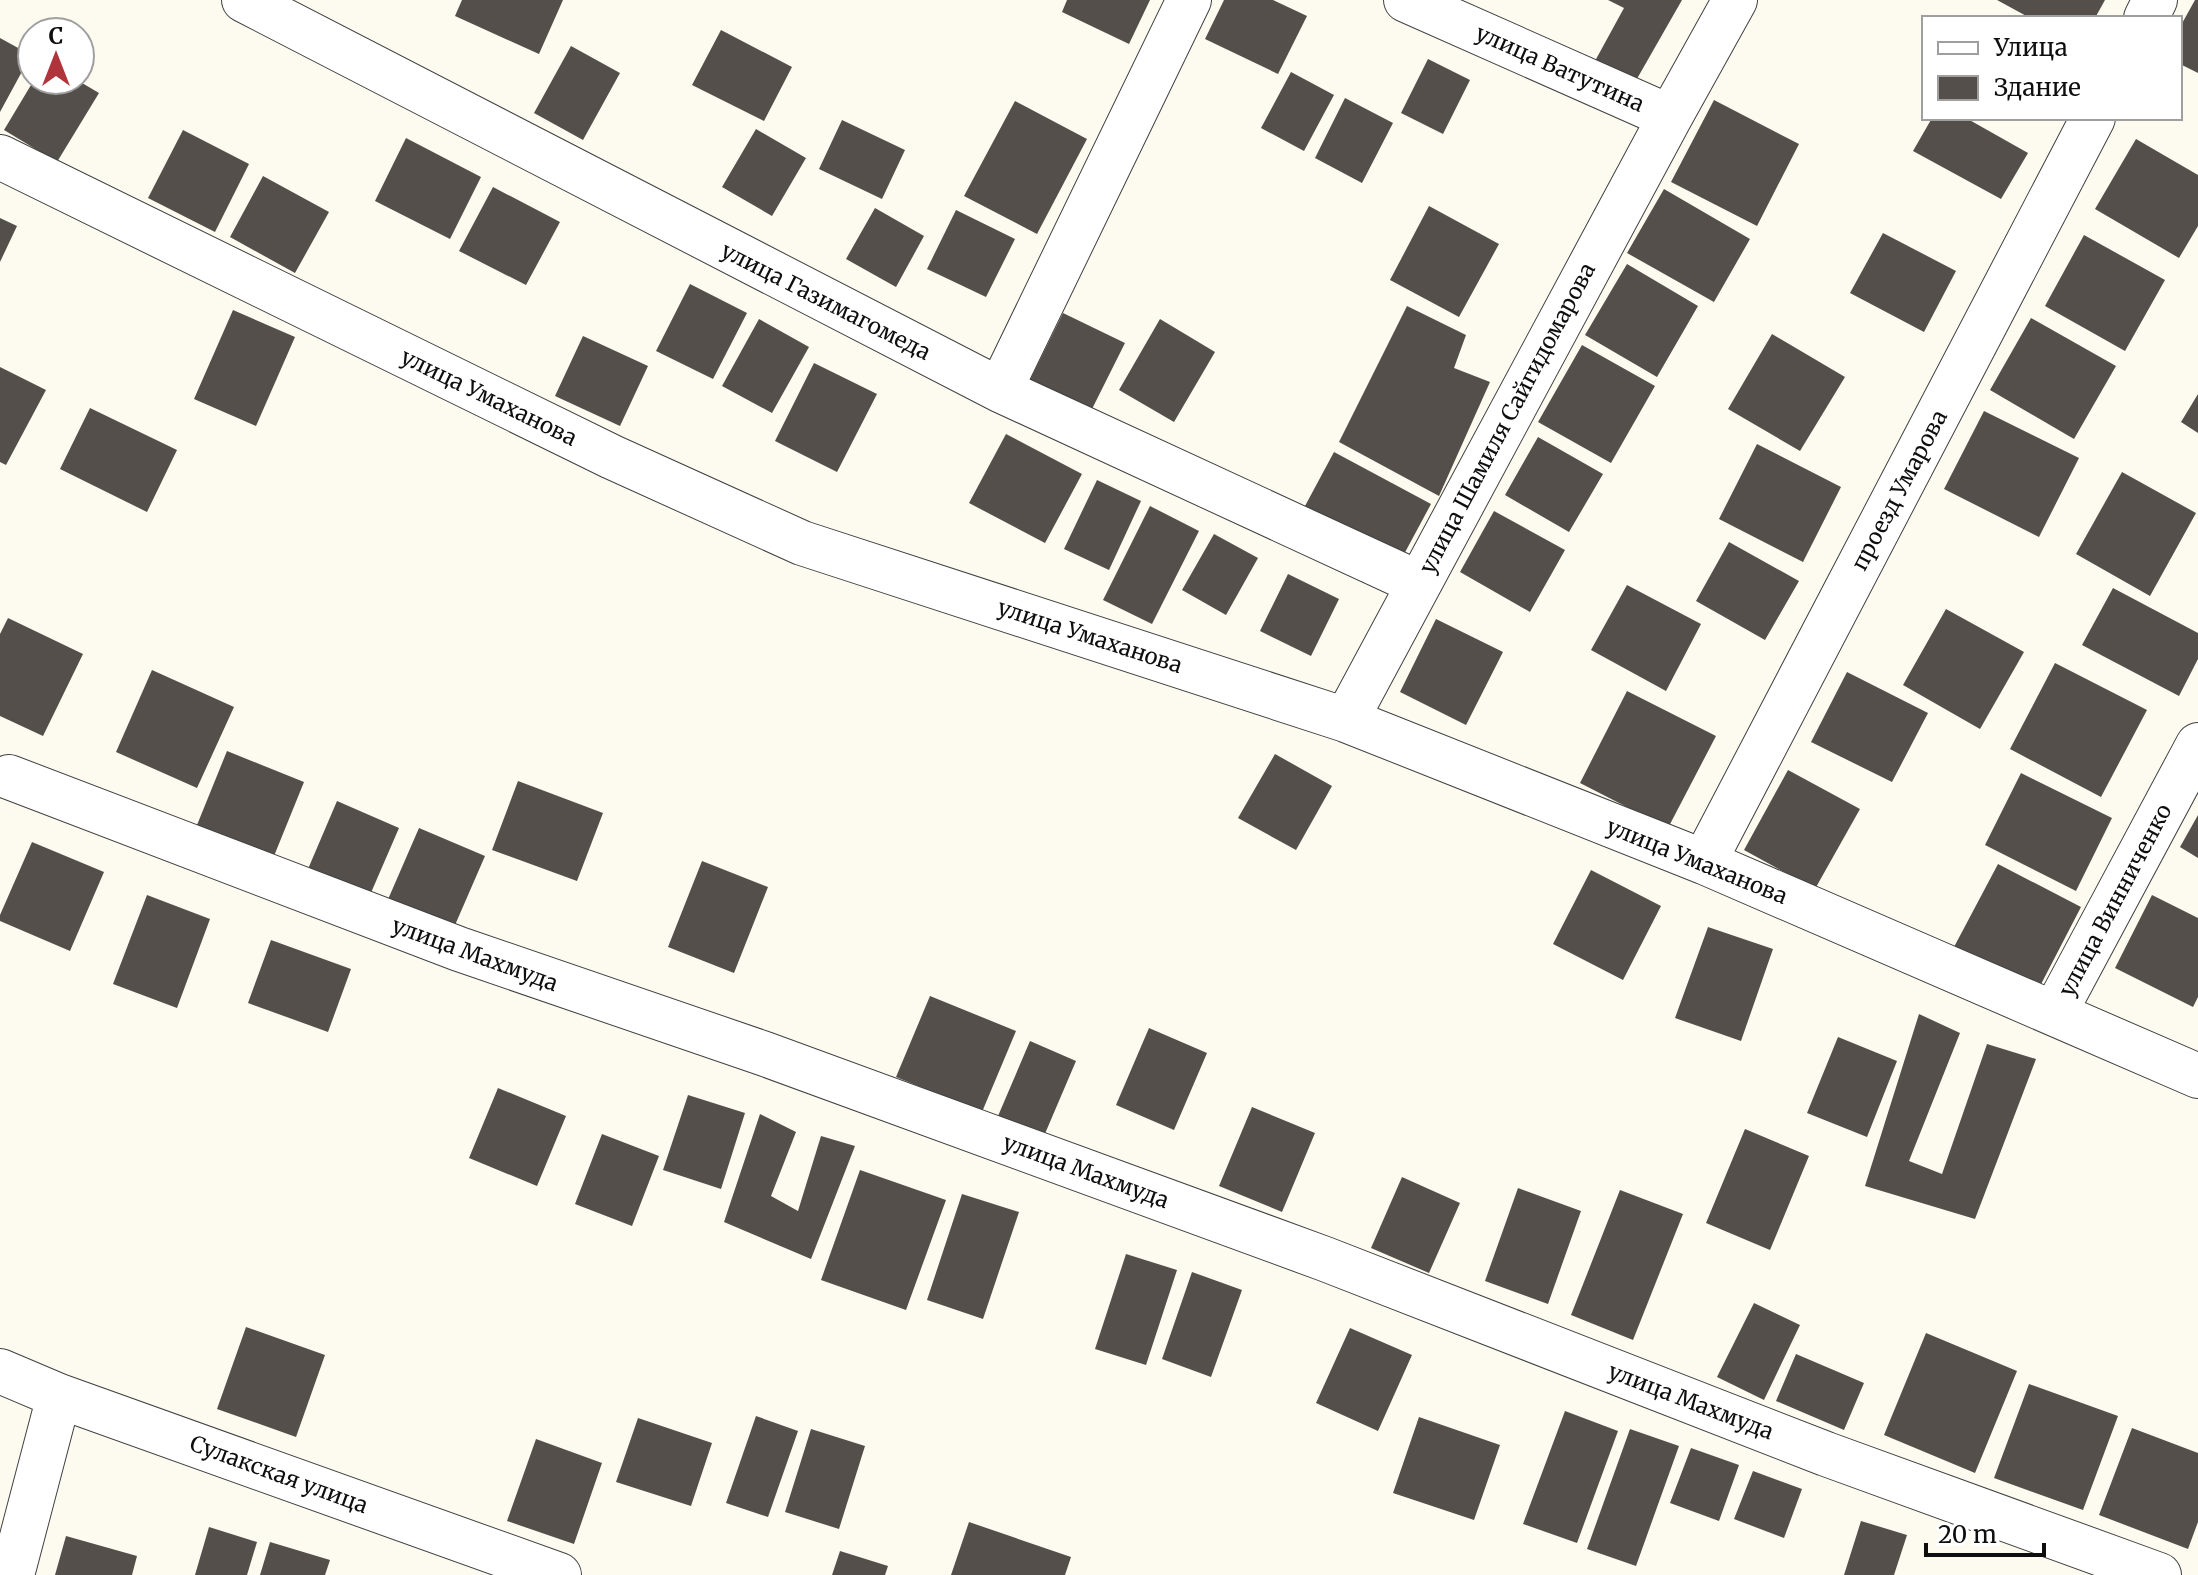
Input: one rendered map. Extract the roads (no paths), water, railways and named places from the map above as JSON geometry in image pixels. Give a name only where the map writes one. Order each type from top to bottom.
[{"type":"street","name":"улица Газимагомеда","points":[[244,0],[1000,390],[1418,583]]},
{"type":"street","points":[[1000,390],[1189,0]]},
{"type":"street","name":"улица Ватутина","points":[[1406,0],[1670,117]]},
{"type":"street","name":"улица Шамиля Сайгидомарова","points":[[1346,720],[1735,0]]},
{"type":"street","name":"проезд Умарова","points":[[1704,862],[2092,120]]},
{"type":"street","name":"улица Умаханова","points":[[0,157],[612,457],[802,543],[1346,720],[1704,862],[2198,1076]]},
{"type":"street","name":"улица Винниченко","points":[[2055,1012],[2198,745]]},
{"type":"street","name":"улица Махмуда","points":[[9,777],[459,949],[765,1054],[1325,1259],[1826,1454],[2159,1575]]},
{"type":"street","name":"Сулакская улица","points":[[0,1371],[59,1396],[559,1575]]},
{"type":"street","points":[[12,1575],[59,1396]]}]
